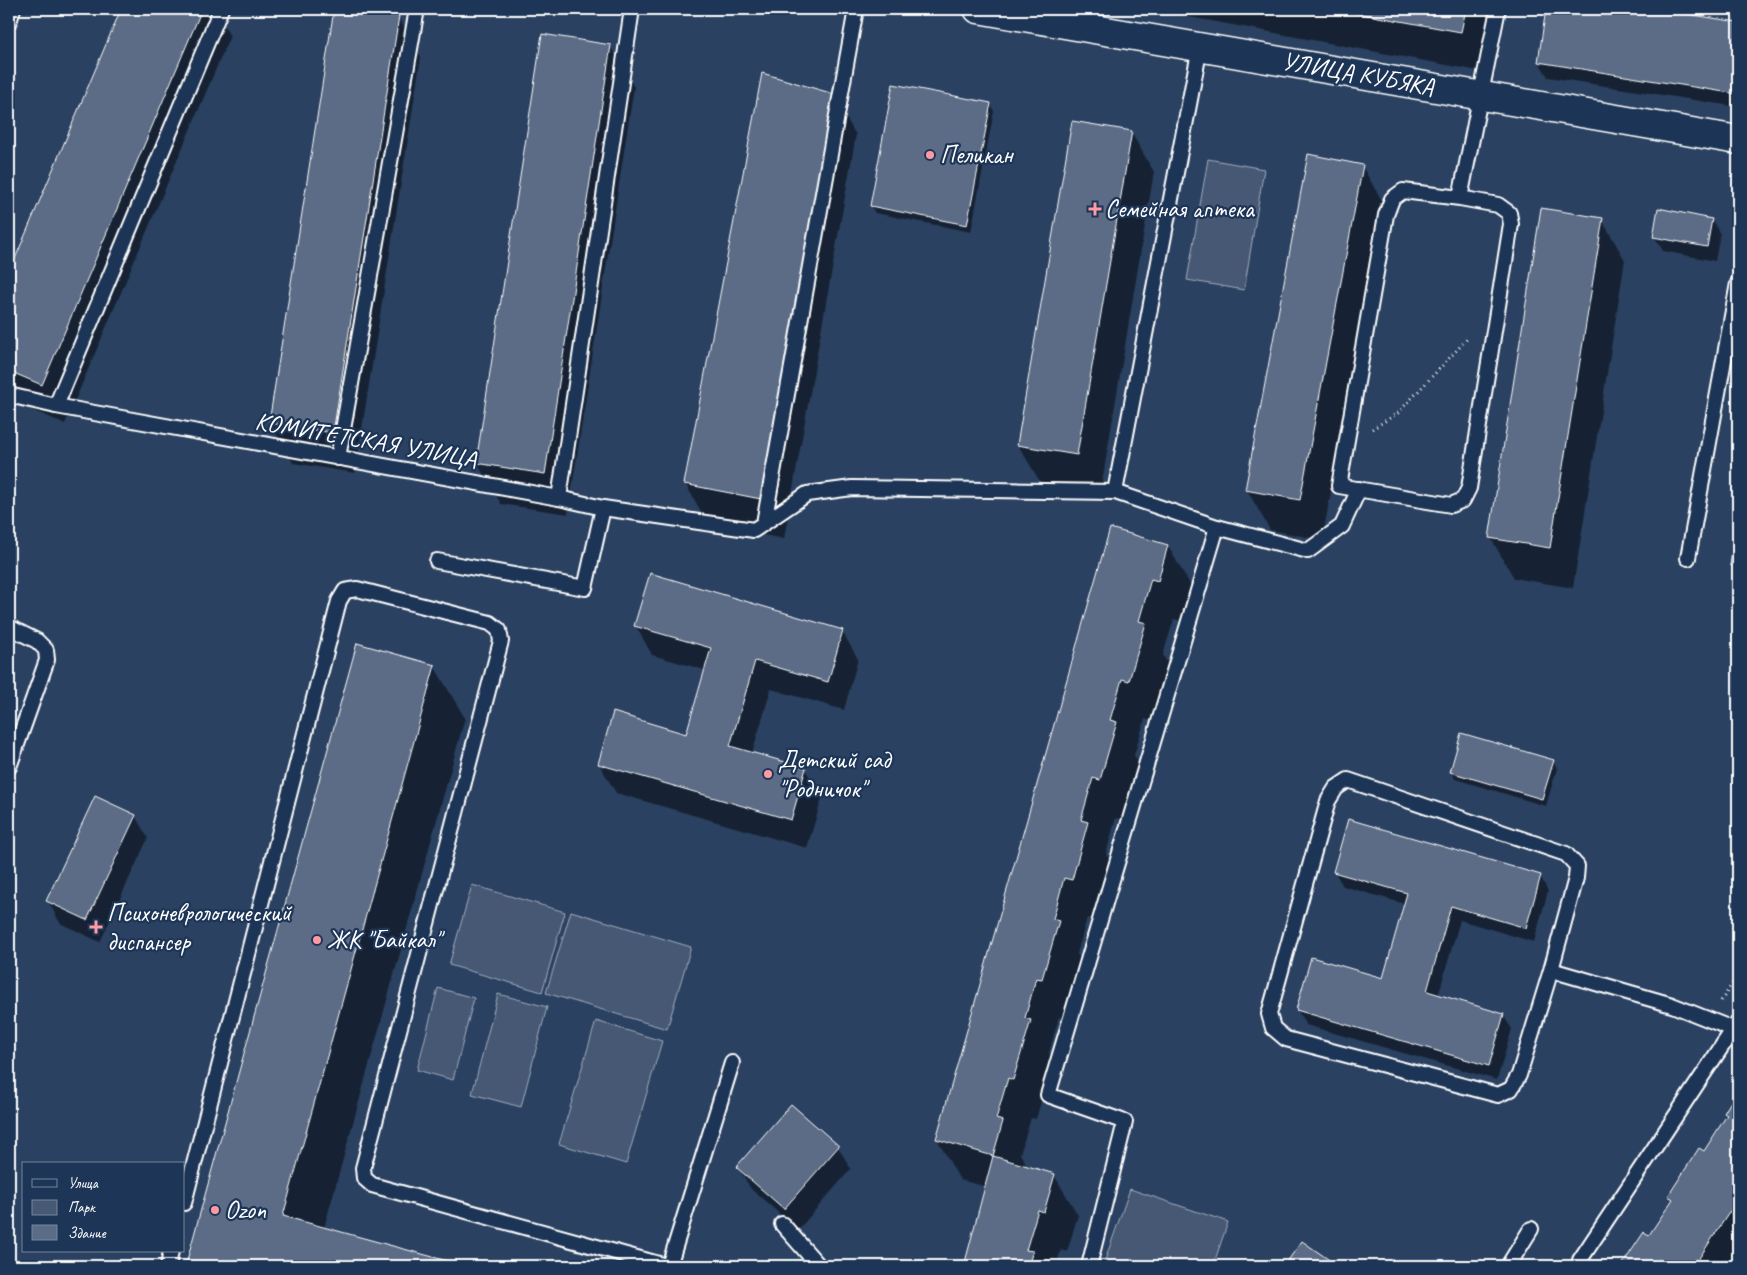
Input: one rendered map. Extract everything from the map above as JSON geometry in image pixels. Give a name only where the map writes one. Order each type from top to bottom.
[{"type":"street","name":"УЛИЦА КУБЯКА","points":[[978,9],[1738,140]]},
{"type":"lane","points":[[9,22],[13,9]]},
{"type":"lane","points":[[56,406],[221,9]]},
{"type":"lane","points":[[338,458],[417,9]]},
{"type":"lane","points":[[559,498],[632,9]]},
{"type":"lane","points":[[764,523],[856,9]]},
{"type":"lane","points":[[1460,198],[1498,9]]},
{"type":"lane","points":[[1115,492],[1200,47]]},
{"type":"lane","points":[[1402,191],[1498,205],[1509,213],[1511,224],[1498,305],[1469,488],[1463,500],[1451,505],[1339,486],[1386,214],[1392,199],[1402,191]]},
{"type":"lane","points":[[1688,558],[1738,283]]},
{"type":"lane","name":"КОМИТЕТСКАЯ УЛИЦА","points":[[9,395],[56,406],[559,498],[603,508],[715,526],[754,530],[808,494],[852,488],[1115,492],[1217,527],[1308,551],[1342,526],[1359,489]]},
{"type":"lane","points":[[437,561],[585,588],[603,508]]},
{"type":"lane","points":[[1089,1266],[1125,1122],[1048,1095],[1217,527]]},
{"type":"lane","points":[[185,1199],[339,601],[346,591],[357,588],[490,623],[499,630],[500,641],[363,1168],[364,1178],[372,1185],[667,1266],[732,1063]]},
{"type":"lane","points":[[9,627],[37,641],[46,650],[47,660],[9,767]]},
{"type":"lane","points":[[1348,780],[1566,854],[1577,866],[1576,878],[1551,970],[1519,1075],[1511,1089],[1498,1095],[1286,1040],[1273,1028],[1269,1014],[1328,801],[1336,788],[1348,780]]},
{"type":"lane","points":[[1551,970],[1672,1004],[1709,1019],[1737,1027],[1580,1260],[1582,1266]]},
{"type":"lane","points":[[782,1224],[819,1266]]},
{"type":"lane","points":[[1508,1266],[1531,1229]]},
{"type":"lane","points":[[168,1266],[171,1252]]},
{"type":"path","points":[[1348,442],[1398,413],[1498,305]]},
{"type":"path","points":[[1709,1019],[1738,975]]},
{"type":"green space","points":[[1208,159],[1264,169],[1244,290],[1187,280]]},
{"type":"green space","points":[[472,885],[565,912],[542,992],[449,965]]},
{"type":"green space","points":[[571,911],[691,947],[667,1029],[546,993]]},
{"type":"green space","points":[[438,988],[474,998],[453,1080],[417,1070]]},
{"type":"green space","points":[[498,994],[547,1007],[521,1107],[472,1094]]},
{"type":"green space","points":[[596,1021],[662,1041],[626,1164],[559,1144]]},
{"type":"green space","points":[[1130,1189],[1228,1222],[1213,1266],[1103,1266]]},
{"type":"building","points":[[121,9],[202,9],[42,385],[9,371],[9,273]]},
{"type":"building","points":[[334,9],[355,9],[399,16],[333,433],[269,423]]},
{"type":"building","points":[[1334,9],[1466,9],[1461,32]]},
{"type":"building","points":[[1546,9],[1654,9],[1738,22],[1737,94],[1538,62]]},
{"type":"building","points":[[542,34],[611,45],[545,474],[476,463]]},
{"type":"building","points":[[762,73],[834,94],[761,499],[684,484]]},
{"type":"building","name":"Пеликан","points":[[893,84],[991,103],[967,225],[870,206]]},
{"type":"building","points":[[1072,121],[1132,131],[1077,455],[1017,445]]},
{"type":"building","points":[[1308,154],[1363,165],[1300,500],[1245,490]]},
{"type":"building","points":[[1541,208],[1603,218],[1550,548],[1489,538]]},
{"type":"building","points":[[1658,208],[1712,219],[1707,247],[1653,237]]},
{"type":"building","points":[[1738,516],[1738,567],[1730,565]]},
{"type":"building","points":[[1110,528],[1168,545],[1158,581],[1151,579],[1139,621],[1146,623],[1129,681],[1122,679],[1110,720],[1117,722],[1100,780],[1093,778],[1081,820],[1088,822],[1072,880],[1064,878],[1053,919],[1059,921],[1042,979],[1036,978],[1025,1018],[1031,1020],[1013,1080],[1008,1078],[996,1119],[1003,1121],[993,1156],[936,1139]]},
{"type":"building","points":[[650,573],[843,630],[828,682],[755,661],[730,746],[806,768],[791,820],[598,764],[613,712],[686,734],[711,648],[634,626]]},
{"type":"building","name":"ЖК \"Байкал\"","points":[[357,643],[435,665],[283,1216],[466,1266],[194,1266],[186,1264]]},
{"type":"building","points":[[1461,733],[1554,760],[1542,799],[1450,772]]},
{"type":"building","points":[[95,796],[136,815],[87,920],[46,901]]},
{"type":"building","points":[[1348,819],[1541,875],[1526,928],[1451,906],[1427,991],[1504,1014],[1489,1066],[1296,1010],[1311,957],[1383,978],[1407,893],[1333,872]]},
{"type":"building","points":[[1738,1090],[1738,1199],[1694,1266],[1622,1265],[1644,1232],[1649,1235],[1673,1199],[1668,1196],[1699,1148],[1704,1151],[1727,1115],[1724,1113]]},
{"type":"building","points":[[791,1104],[839,1146],[784,1209],[736,1167]]},
{"type":"building","points":[[993,1156],[1055,1174],[1044,1212],[1038,1210],[1026,1250],[1033,1251],[1028,1266],[964,1266]]},
{"type":"building","points":[[1302,1241],[1338,1266],[1284,1266]]},
{"type":"place","name":"Пеликан","points":[[930,155]]},
{"type":"place","name":"Семейная аптека","points":[[1095,209]]},
{"type":"place","name":"Детский сад \"Родничок\"","points":[[768,774]]},
{"type":"place","name":"Психоневрологический диспансер","points":[[96,927]]},
{"type":"place","name":"ЖК \"Байкал\"","points":[[317,940]]},
{"type":"place","name":"Ozon","points":[[215,1210]]}]
